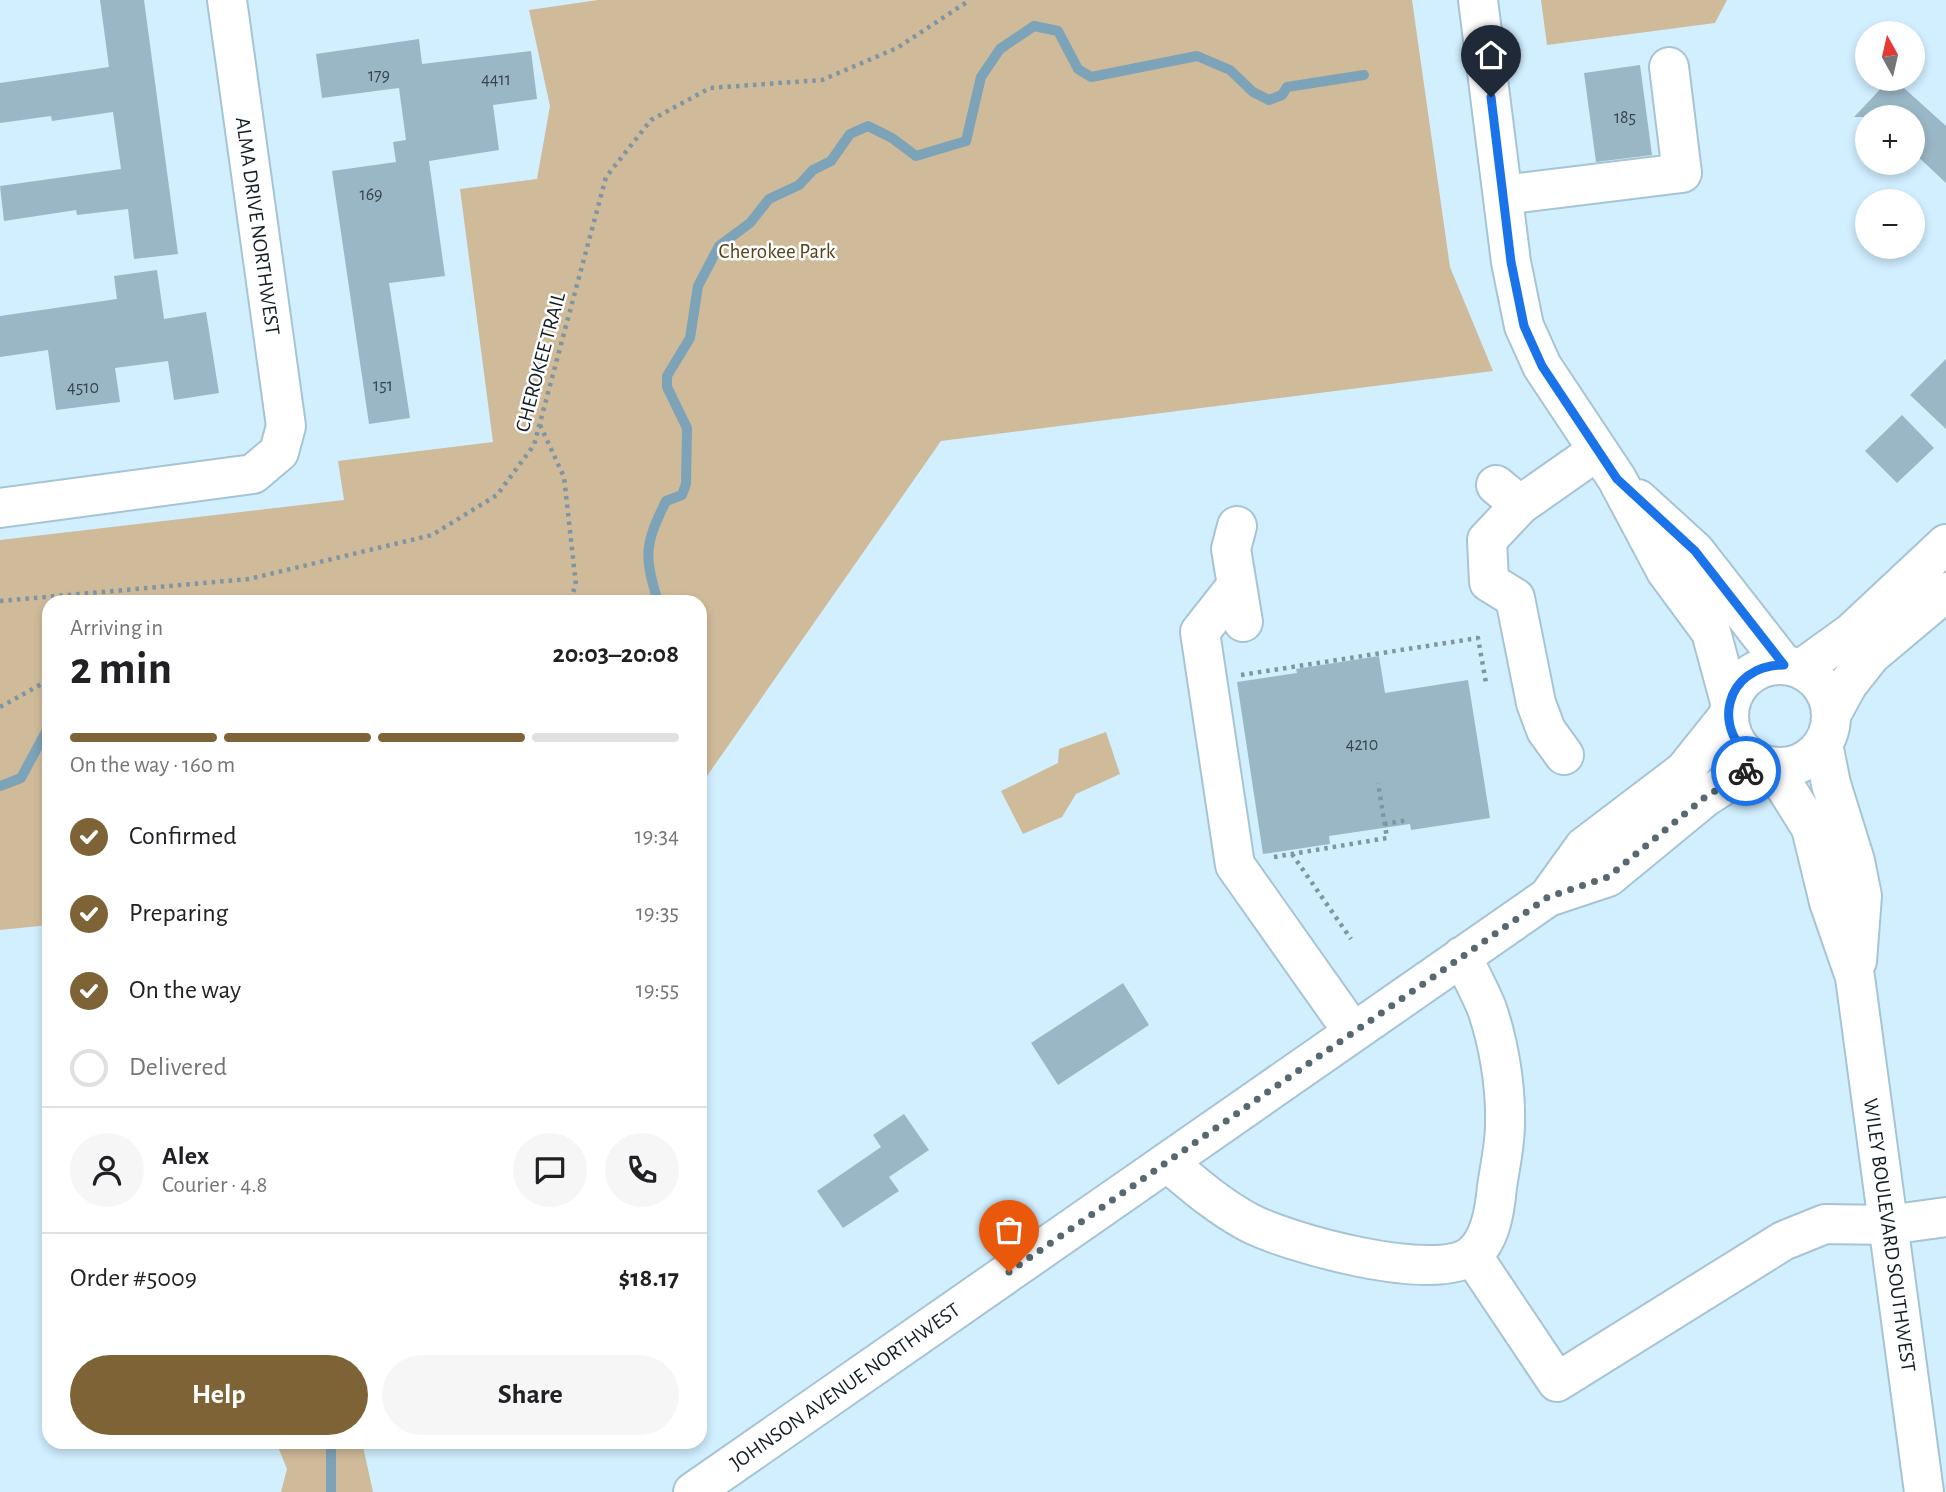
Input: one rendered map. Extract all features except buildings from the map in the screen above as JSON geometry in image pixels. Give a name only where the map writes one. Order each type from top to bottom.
[{"type":"street","name":"ALMA DRIVE NORTHWEST","points":[[0,508],[253,474],[279,452],[286,426],[228,0]]},
{"type":"street","points":[[1478,0],[1511,262],[1524,326],[1542,366],[1607,465],[1666,571],[1711,632],[1729,709],[1730,731],[1736,744],[1746,755],[1766,765],[1787,767],[1801,762],[1827,730],[1849,684],[1871,655],[1946,592]]},
{"type":"street","points":[[1503,195],[1682,173],[1669,67]]},
{"type":"street","points":[[1564,755],[1546,730],[1536,703],[1515,598],[1489,583],[1487,540],[1508,495],[1607,465]]},
{"type":"street","points":[[1607,465],[1695,551],[1792,667],[1823,688],[1827,730]]},
{"type":"street","points":[[1237,526],[1231,549],[1243,622]]},
{"type":"street","points":[[1729,709],[1736,688],[1745,677],[1758,669],[1792,667],[1851,633],[1946,544]]},
{"type":"street","points":[[1237,584],[1200,632],[1236,866],[1353,1032]]},
{"type":"street","name":"JOHNSON AVENUE NORTHWEST","points":[[1548,897],[1584,847],[1684,771],[1729,709]]},
{"type":"street","name":"WILEY BOULEVARD SOUTHWEST","points":[[1827,730],[1831,783],[1855,861],[1862,896],[1855,977]]},
{"type":"street","name":"JOHNSON AVENUE NORTHWEST","points":[[693,1492],[1548,897],[1608,877],[1704,798],[1766,765]]},
{"type":"street","name":"WILEY BOULEVARD SOUTHWEST","points":[[1766,765],[1811,828],[1829,902],[1855,977],[1924,1492]]},
{"type":"street","points":[[1167,1162],[1205,1194],[1249,1222],[1296,1240],[1396,1264],[1434,1266],[1457,1263],[1472,1255],[1485,1239],[1495,1206],[1506,1125],[1502,1073],[1487,1011],[1462,956]]},
{"type":"street","points":[[1472,1255],[1557,1382],[1783,1241],[1825,1224],[1888,1225],[1946,1217]]},
{"type":"path","name":"CHEROKEE TRAIL","points":[[68,595],[249,579],[432,534],[497,495],[534,445],[606,177],[651,120],[710,88],[822,80],[897,48],[970,0]]},
{"type":"path","points":[[540,424],[564,477],[576,584],[572,595]]},
{"type":"path","name":"CHEROKEE TRAIL","points":[[0,601],[42,597]]},
{"type":"path","points":[[1233,676],[1478,638],[1486,683]]},
{"type":"path","points":[[0,707],[42,684]]},
{"type":"path","points":[[1269,858],[1387,838],[1378,783]]},
{"type":"path","points":[[1384,824],[1409,820]]},
{"type":"path","points":[[1292,854],[1351,939]]},
{"type":"green space","name":"Cherokee Park","points":[[598,0],[1412,0],[1450,267],[1493,371],[941,441],[707,776],[707,595],[42,595],[42,926],[0,930],[0,540],[344,500],[338,461],[493,442],[460,189],[537,179],[550,106],[529,10]]},
{"type":"green space","points":[[1541,0],[1727,0],[1715,23],[1547,45]]},
{"type":"green space","points":[[1106,732],[1120,774],[1076,794],[1062,817],[1023,834],[1001,791],[1058,763],[1059,749]]},
{"type":"green space","points":[[279,1449],[364,1449],[373,1492],[281,1492],[287,1469]]},
{"type":"waterway","points":[[656,595],[650,573],[650,540],[666,501],[682,495],[686,484],[687,428],[667,387],[667,376],[690,338],[698,286],[719,246],[750,223],[769,199],[799,185],[813,170],[831,161],[850,134],[868,126],[892,138],[916,156],[966,141],[981,77],[1000,49],[1034,26],[1058,31],[1078,69],[1091,77],[1197,56],[1230,70],[1253,92],[1269,100],[1282,95],[1287,87],[1364,75]]},
{"type":"waterway","points":[[0,786],[21,778],[42,739]]},
{"type":"waterway","points":[[331,1449],[331,1492]]},
{"type":"way so far","points":[[1009,1272],[1548,897],[1608,877],[1704,798],[1746,771]]},
{"type":"route","points":[[1491,97],[1511,262],[1524,326],[1542,366],[1578,425],[1617,479],[1695,551],[1784,665],[1758,669],[1745,677],[1730,702],[1730,731],[1736,744],[1758,763],[1746,771]]}]
